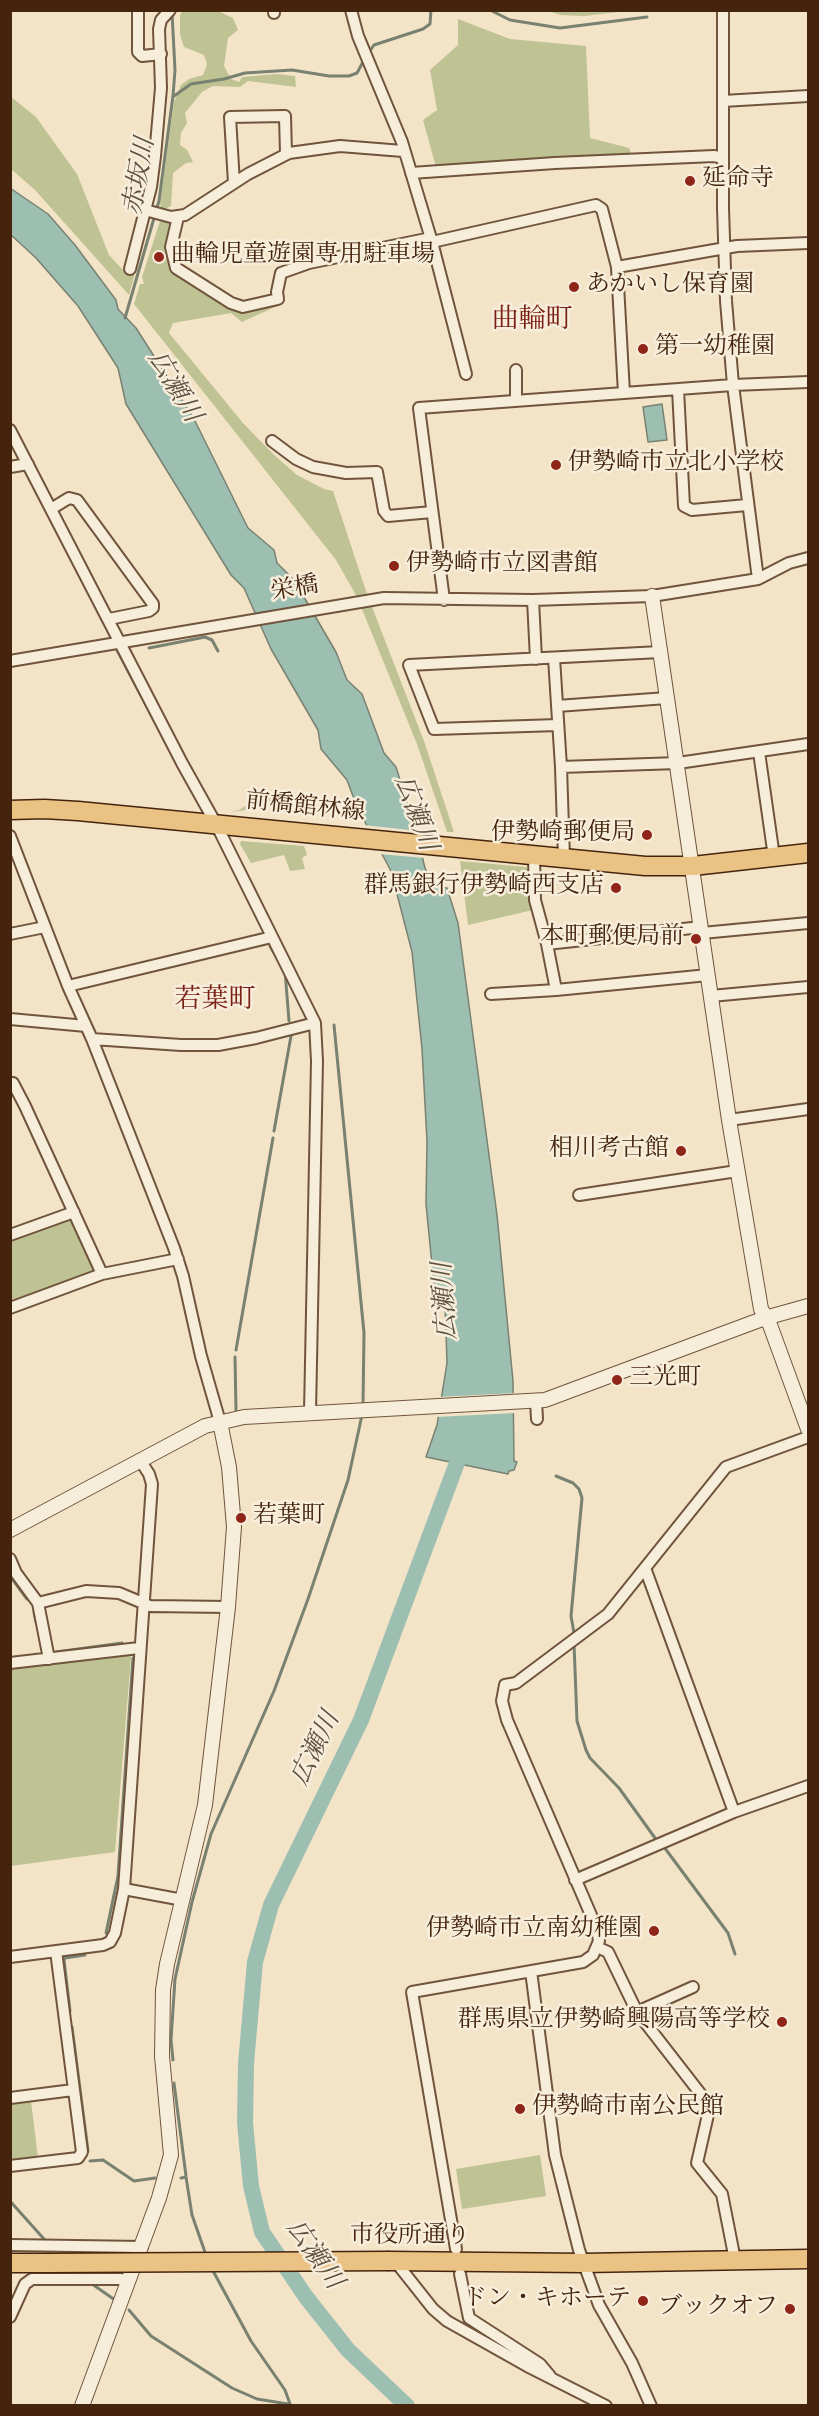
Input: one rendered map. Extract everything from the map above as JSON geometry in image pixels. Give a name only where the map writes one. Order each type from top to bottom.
[{"type":"main road","name":"前橋館林線","points":[[10,810],[62,810],[645,866],[693,866],[808,853]]},
{"type":"main road","name":"市役所通り","points":[[10,2263],[457,2261],[583,2263],[808,2259]]},
{"type":"street","points":[[138,10],[138,52],[142,56],[161,54]]},
{"type":"street","points":[[351,10],[370,65],[402,142],[403,152],[431,240],[466,374]]},
{"type":"street","points":[[723,10],[725,249],[733,385],[758,579]]},
{"type":"street","points":[[130,269],[151,187],[161,88],[159,29],[161,20],[169,12]]},
{"type":"street","points":[[723,101],[808,96]]},
{"type":"street","points":[[234,183],[230,117],[285,116],[286,154]]},
{"type":"street","points":[[145,210],[178,217],[192,212],[234,183],[286,154],[340,146],[403,152]]},
{"type":"street","points":[[411,173],[555,163],[714,156],[723,158]]},
{"type":"street","points":[[178,217],[171,247],[176,268],[231,303],[243,307],[278,299],[281,273],[309,263],[596,205],[602,209],[616,267],[624,393]]},
{"type":"street","points":[[616,267],[737,246],[808,243]]},
{"type":"street","points":[[516,370],[516,401]]},
{"type":"street","points":[[444,600],[419,408],[733,385],[808,382]]},
{"type":"street","points":[[678,389],[684,506],[692,510],[747,505]]},
{"type":"street","points":[[10,430],[216,824],[315,1023],[317,1061],[310,1412]]},
{"type":"street","points":[[272,441],[296,459],[313,467],[346,473],[377,472],[384,511],[388,516],[432,512]]},
{"type":"street","points":[[10,467],[28,464]]},
{"type":"street","points":[[51,509],[69,498],[77,500],[153,604],[153,608],[149,611],[121,615],[109,620]]},
{"type":"street","name":"栄橋","points":[[10,661],[384,598],[533,600],[652,596],[758,579],[789,563],[808,558]]},
{"type":"street","points":[[652,596],[736,1171],[761,1309],[808,1429]]},
{"type":"street","points":[[533,600],[537,659]]},
{"type":"street","points":[[558,725],[434,729],[409,665],[660,652]]},
{"type":"street","points":[[554,658],[564,858]]},
{"type":"street","points":[[556,706],[668,698]]},
{"type":"street","points":[[561,766],[678,763],[808,744]]},
{"type":"street","points":[[759,752],[774,857]]},
{"type":"street","points":[[10,836],[178,1259],[220,1422],[229,1467],[234,1527],[228,1607],[205,1805],[167,1964],[162,2015],[162,2056],[171,2155],[162,2190],[142,2247],[82,2406]]},
{"type":"street","points":[[534,856],[535,900],[556,990]]},
{"type":"street","points":[[10,872],[24,871]]},
{"type":"street","points":[[547,944],[808,923]]},
{"type":"street","points":[[10,934],[45,927]]},
{"type":"street","points":[[68,986],[272,937]]},
{"type":"street","points":[[491,993],[556,990],[708,975]]},
{"type":"street","points":[[711,996],[808,987]]},
{"type":"street","points":[[10,1019],[86,1026]]},
{"type":"street","points":[[92,1039],[218,1045],[315,1023]]},
{"type":"street","points":[[10,1083],[16,1087],[102,1274]]},
{"type":"street","points":[[729,1120],[808,1109]]},
{"type":"street","points":[[579,1195],[736,1171]]},
{"type":"street","points":[[10,1235],[74,1212]]},
{"type":"street","points":[[10,1308],[102,1274],[178,1259]]},
{"type":"street","points":[[10,1530],[192,1431],[220,1422],[244,1417],[310,1412],[533,1401],[553,1398],[765,1318],[808,1306]]},
{"type":"street","points":[[533,1401],[537,1419]]},
{"type":"street","points":[[554,2380],[540,2364],[470,2318],[457,2261],[411,1992],[583,1962],[594,1955],[599,1935],[507,1720],[502,1695],[505,1685],[516,1683],[608,1614],[726,1467],[808,1437]]},
{"type":"street","points":[[10,1957],[110,1942],[115,1933],[124,1889],[152,1484],[140,1460]]},
{"type":"street","points":[[10,1558],[16,1573],[38,1603],[49,1659]]},
{"type":"street","points":[[645,1568],[734,1812]]},
{"type":"street","points":[[38,1603],[86,1591],[119,1593],[143,1604],[228,1607]]},
{"type":"street","points":[[10,1663],[139,1648]]},
{"type":"street","points":[[575,1880],[734,1812],[808,1786]]},
{"type":"street","points":[[124,1889],[183,1900]]},
{"type":"street","points":[[597,1947],[608,1952],[637,2012],[710,2106],[697,2163],[722,2194],[735,2260]]},
{"type":"street","points":[[10,2166],[81,2156],[56,1951]]},
{"type":"street","points":[[531,1971],[555,2155],[583,2263],[599,2305],[632,2363],[651,2406]]},
{"type":"street","points":[[637,2012],[693,1987]]},
{"type":"street","points":[[10,2098],[73,2090]]},
{"type":"street","points":[[10,2245],[142,2247]]},
{"type":"street","points":[[395,2261],[433,2309],[447,2321],[606,2406]]},
{"type":"street","points":[[10,2317],[25,2284],[32,2279],[120,2279],[129,2281]]},
{"type":"green space","points":[[182,11],[218,11],[233,18],[238,30],[228,38],[224,66],[231,79],[239,82],[242,77],[276,74],[295,76],[296,87],[248,81],[240,87],[213,86],[202,92],[185,113],[187,123],[181,133],[180,145],[187,150],[193,162],[186,163],[173,173],[171,206],[163,210],[160,205],[174,102],[181,85],[189,79],[203,75],[207,64],[204,55],[184,47],[180,35]]},
{"type":"green space","points":[[548,11],[628,11],[584,16],[561,15]]},
{"type":"green space","points":[[458,19],[510,39],[586,46],[590,138],[629,148],[632,156],[436,167],[423,120],[437,110],[430,70],[458,45]]},
{"type":"green space","points":[[10,96],[36,117],[77,174],[109,255],[122,269],[135,273],[129,295],[35,190],[11,169]]},
{"type":"green space","points":[[160,221],[174,224],[177,274],[234,310],[241,312],[275,304],[277,306],[242,322],[231,313],[173,323],[169,333],[243,423],[273,454],[297,475],[324,489],[333,491],[367,594],[424,741],[454,832],[447,832],[417,744],[357,597],[336,560],[134,304],[140,284],[144,284],[142,277]]},
{"type":"green space","points":[[267,792],[273,793],[282,802],[283,807],[279,812],[277,811],[281,806],[267,800],[255,803],[258,809],[230,812],[239,810]]},
{"type":"green space","points":[[241,841],[304,846],[307,855],[302,858],[305,869],[290,871],[284,855],[251,863],[240,844]]},
{"type":"green space","points":[[460,861],[526,867],[530,870],[529,895],[533,910],[468,925]]},
{"type":"green space","points":[[68,1219],[74,1221],[96,1268],[93,1272],[17,1301],[12,1300],[10,1241]]},
{"type":"green space","points":[[128,1654],[131,1657],[115,1852],[11,1866],[10,1669]]},
{"type":"green space","points":[[31,2101],[38,2158],[11,2161],[10,2103]]},
{"type":"green space","points":[[540,2155],[546,2196],[462,2209],[456,2169]]},
{"type":"water","points":[[10,188],[48,214],[75,245],[116,300],[118,309],[136,328],[193,417],[248,528],[274,550],[277,563],[294,580],[336,652],[347,680],[362,694],[384,753],[396,767],[425,868],[433,886],[447,888],[458,923],[497,1215],[513,1381],[514,1461],[517,1462],[514,1470],[509,1471],[508,1474],[426,1457],[437,1425],[447,1363],[445,1304],[437,1299],[426,1204],[427,1141],[422,1049],[412,952],[391,871],[357,807],[347,780],[321,749],[318,730],[271,649],[244,588],[231,575],[126,404],[118,368],[78,306],[36,258],[11,235]]},
{"type":"water","points":[[662,404],[667,440],[648,442],[643,407]]},
{"type":"pier","points":[[363,825],[419,831],[425,858],[379,854]]},
{"type":"pier","points":[[516,1393],[516,1413],[435,1417],[437,1397]]},
{"type":"waterway","points":[[369,52],[374,45],[423,29],[430,24],[431,10]]},
{"type":"waterway","points":[[490,10],[510,20],[560,28],[647,17]]},
{"type":"waterway","name":"赤坂川","points":[[125,318],[159,201],[175,70],[172,12]]},
{"type":"waterway","points":[[174,96],[191,84],[245,73],[292,70],[329,76],[349,76],[357,73],[364,60]]},
{"type":"waterway","points":[[149,648],[205,637],[212,640],[218,651]]},
{"type":"waterway","points":[[117,650],[175,760]]},
{"type":"waterway","points":[[270,946],[278,960]]},
{"type":"waterway","points":[[285,971],[289,1021]]},
{"type":"waterway","points":[[334,1025],[364,1333],[363,1405]]},
{"type":"waterway","points":[[274,1131],[291,1036]]},
{"type":"waterway","points":[[236,1350],[273,1138]]},
{"type":"waterway","points":[[235,1357],[236,1410]]},
{"type":"waterway","points":[[173,2060],[171,2040],[175,1979],[192,1902],[211,1834],[274,1691],[308,1599],[348,1480],[362,1415]]},
{"type":"waterway","name":"広瀬川","points":[[407,2406],[348,2350],[306,2297],[262,2232],[251,2186],[245,2123],[246,2063],[255,1962],[271,1905],[361,1720],[464,1444]]},
{"type":"waterway","points":[[556,1476],[573,1483],[579,1489],[582,1498],[571,1616],[574,1633]]},
{"type":"waterway","points":[[10,1576],[27,1599]]},
{"type":"waterway","points":[[34,1612],[36,1622]]},
{"type":"waterway","points":[[56,1652],[122,1643]]},
{"type":"waterway","points":[[574,1644],[577,1721],[586,1750],[590,1758],[619,1788],[655,1838]]},
{"type":"waterway","points":[[106,1933],[118,1876],[133,1658]]},
{"type":"waterway","points":[[664,1847],[728,1933],[735,1954]]},
{"type":"waterway","points":[[70,2011],[64,1960],[85,1955]]},
{"type":"waterway","points":[[72,2027],[88,2151]]},
{"type":"waterway","points":[[174,2083],[186,2176]]},
{"type":"waterway","points":[[90,2161],[103,2160],[134,2181],[155,2178]]},
{"type":"waterway","points":[[181,2178],[186,2177],[192,2215],[206,2255]]},
{"type":"waterway","points":[[10,2201],[44,2239]]},
{"type":"waterway","points":[[212,2269],[251,2341],[285,2390],[290,2404]]},
{"type":"waterway","points":[[92,2284],[115,2300]]},
{"type":"waterway","points":[[129,2310],[151,2336],[232,2388],[257,2399],[288,2404]]},
{"type":"place","name":"延命寺","points":[[690,181]]},
{"type":"place","name":"曲輪児童遊園専用駐車場","points":[[159,257]]},
{"type":"place","name":"あかいし保育園","points":[[574,287]]},
{"type":"place","name":"第一幼稚園","points":[[643,349]]},
{"type":"place","name":"伊勢崎市立北小学校","points":[[556,465]]},
{"type":"place","name":"伊勢崎市立図書館","points":[[394,566]]},
{"type":"place","name":"伊勢崎郵便局","points":[[647,835]]},
{"type":"place","name":"群馬銀行伊勢崎西支店","points":[[616,888]]},
{"type":"place","name":"本町郵便局前","points":[[696,939]]},
{"type":"place","name":"相川考古館","points":[[681,1151]]},
{"type":"place","name":"三光町","points":[[617,1380]]},
{"type":"place","name":"若葉町","points":[[241,1518]]},
{"type":"place","name":"伊勢崎市立南幼稚園","points":[[654,1931]]},
{"type":"place","name":"群馬県立伊勢崎興陽高等学校","points":[[782,2022]]},
{"type":"place","name":"伊勢崎市南公民館","points":[[520,2109]]},
{"type":"place","name":"ドン・キホーテ","points":[[643,2301]]},
{"type":"place","name":"ブックオフ","points":[[790,2309]]},
{"type":"district","name":"曲輪町","points":[[532,322]]},
{"type":"district","name":"若葉町","points":[[215,1002]]}]
